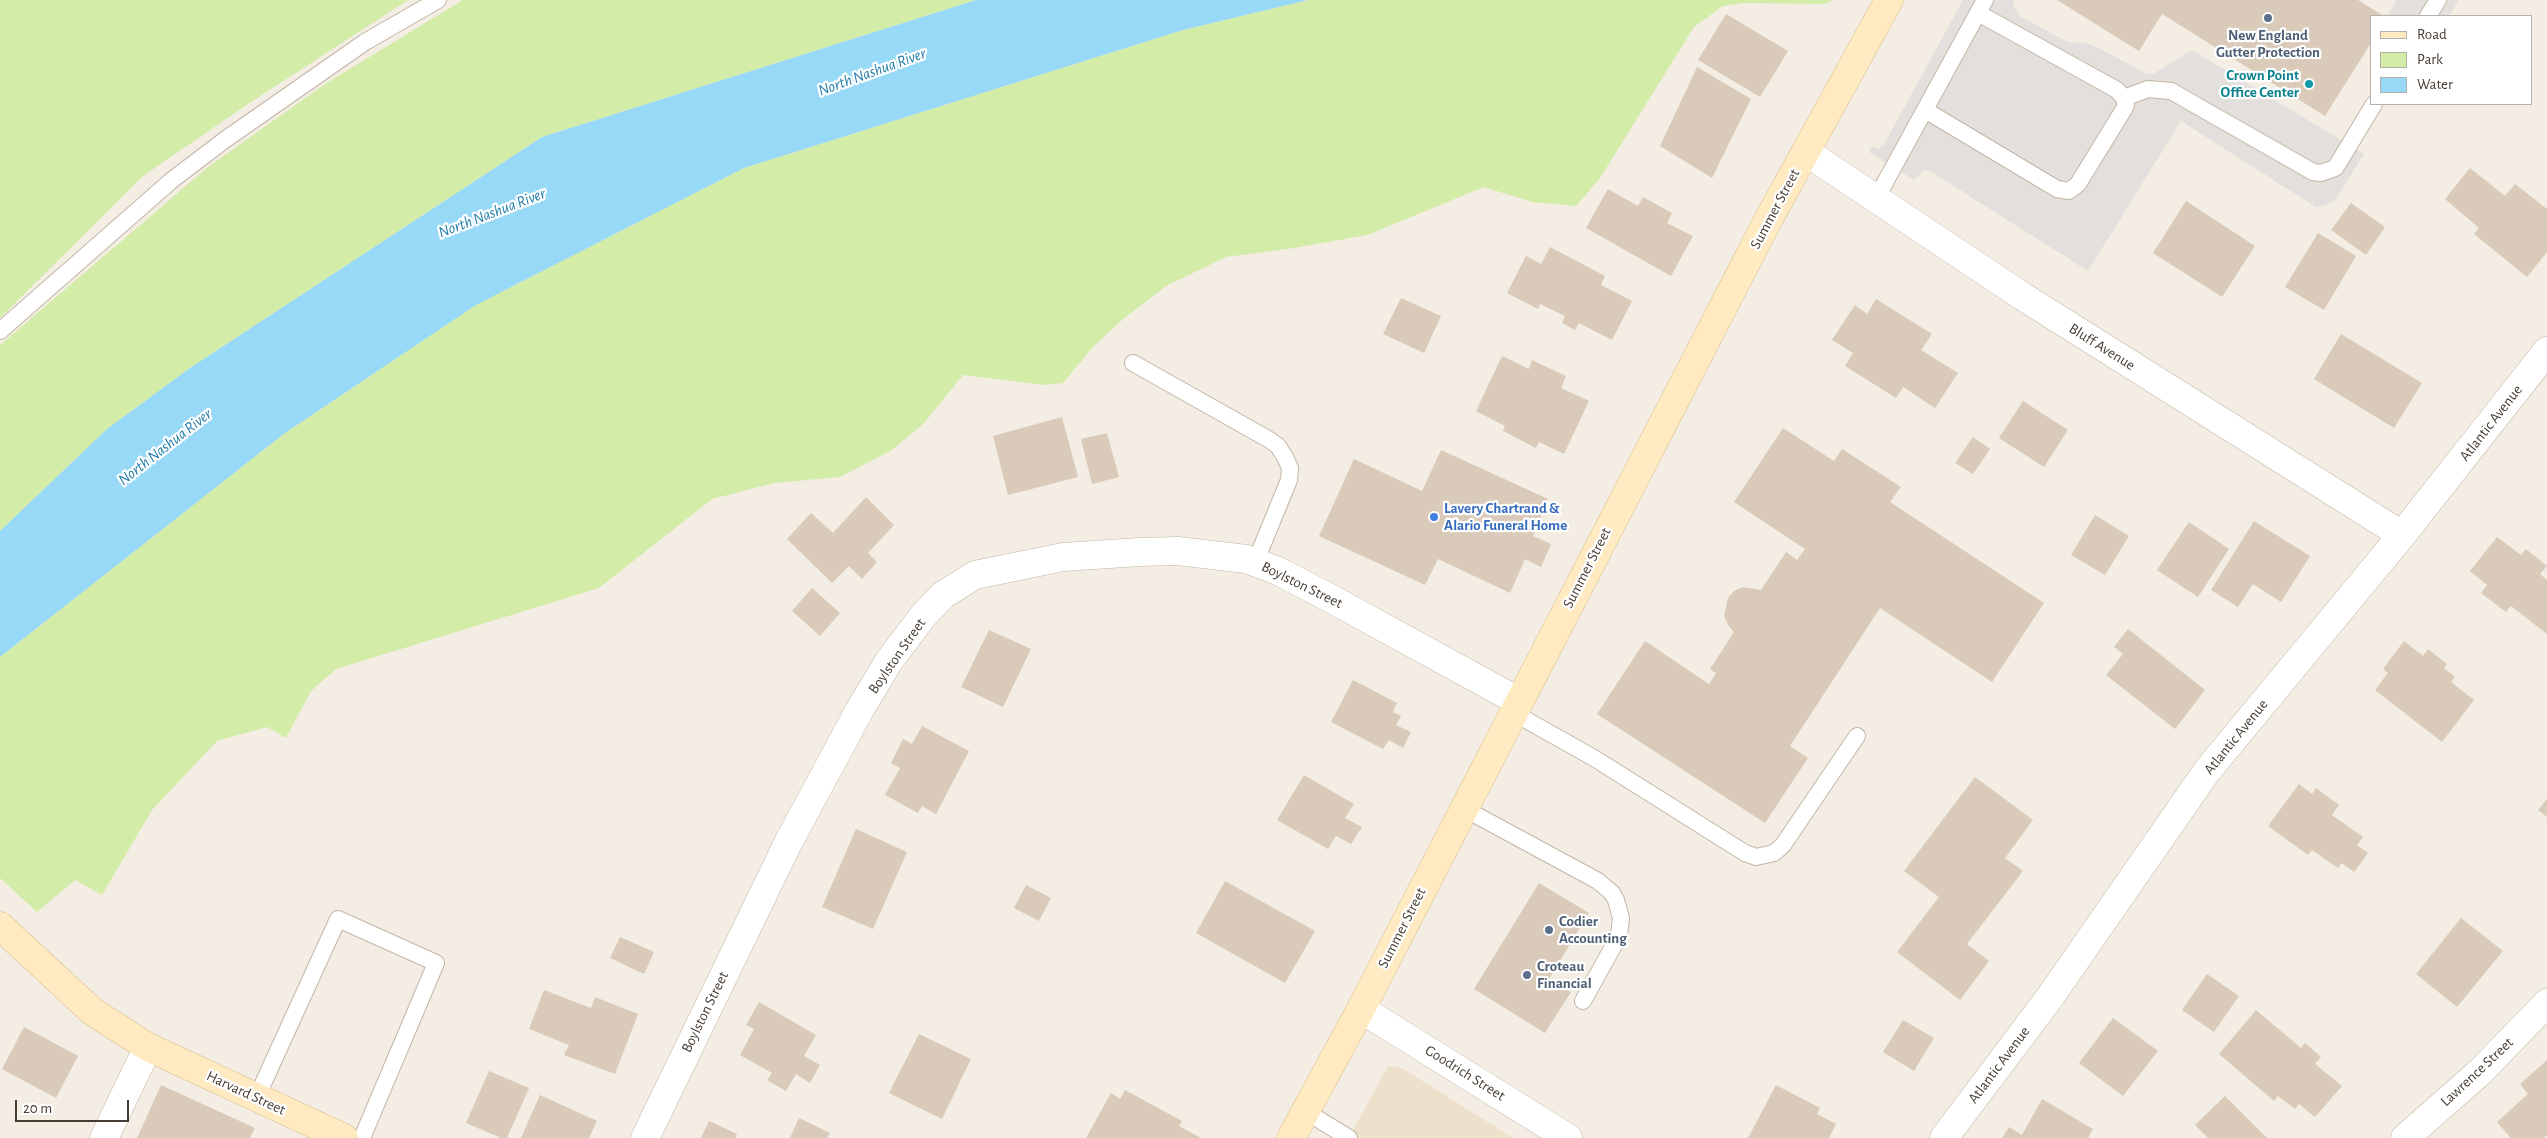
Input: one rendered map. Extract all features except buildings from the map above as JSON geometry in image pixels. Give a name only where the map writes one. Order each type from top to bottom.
[{"type":"main road","name":"Summer Street","points":[[1291,1138],[1361,1008],[1515,707],[1806,152],[1889,0]]},
{"type":"main road","name":"Harvard Street","points":[[0,926],[93,1012],[148,1047],[256,1099],[344,1138]]},
{"type":"street","name":"Bluff Avenue","points":[[1806,152],[2030,302],[2402,535]]},
{"type":"street","name":"Atlantic Avenue","points":[[1944,1138],[2050,998],[2207,772],[2402,535],[2547,352]]},
{"type":"street","name":"Boylston Street","points":[[645,1138],[788,843],[859,712],[906,637],[943,596],[965,580],[986,572],[1064,557],[1178,550],[1220,554],[1255,562],[1278,571],[1328,596],[1515,707]]},
{"type":"street","name":"Lawrence Street","points":[[2405,1138],[2480,1072],[2547,1003]]},
{"type":"street","name":"Goodrich Street","points":[[1361,1008],[1568,1138]]},
{"type":"street","points":[[104,1138],[148,1047]]},
{"type":"lane","points":[[0,331],[172,180],[226,139],[365,42],[438,0]]},
{"type":"lane","points":[[2429,15],[2438,0]]},
{"type":"lane","points":[[1876,199],[1981,7],[2118,90],[2124,98],[2126,105],[2078,184],[2069,191],[2057,189],[1925,110]]},
{"type":"lane","points":[[2124,98],[2148,89],[2171,92],[2313,172],[2321,173],[2334,168],[2373,105]]},
{"type":"lane","points":[[1133,363],[1268,439],[1278,446],[1285,457],[1290,468],[1289,480],[1255,562]]},
{"type":"lane","points":[[1515,707],[1745,853],[1756,857],[1768,856],[1783,845],[1857,736]]},
{"type":"lane","points":[[1463,808],[1598,881],[1612,893],[1621,918],[1619,936],[1583,1001]]},
{"type":"lane","points":[[256,1099],[338,919],[436,963],[362,1138]]},
{"type":"lane","points":[[1305,1111],[1349,1138]]},
{"type":"shaded area","points":[[1963,0],[2014,0],[2013,6],[2021,17],[2068,42],[2085,43],[2097,47],[2147,74],[2153,74],[2192,50],[2364,154],[2336,199],[2326,205],[2316,207],[2181,121],[2088,271],[1930,171],[1923,171],[1914,180],[1869,152],[1872,146],[1878,149],[1883,146]]},
{"type":"shaded area","points":[[2397,0],[2459,0],[2450,15],[2388,15]]},
{"type":"shaded area","points":[[1388,1066],[1402,1068],[1513,1138],[1349,1138]]},
{"type":"green space","points":[[0,0],[408,0],[251,102],[143,176],[0,318]]},
{"type":"green space","points":[[463,0],[976,0],[542,137],[190,368],[107,429],[0,531],[0,345],[208,167],[325,84]]},
{"type":"green space","points":[[1308,0],[1833,0],[1825,4],[1743,3],[1723,6],[1694,27],[1600,178],[1576,206],[1532,202],[1484,187],[1367,235],[1294,248],[1226,257],[1166,286],[1122,320],[1093,347],[1063,383],[1045,385],[963,375],[924,423],[892,450],[840,477],[774,483],[712,499],[599,588],[336,669],[311,691],[286,738],[267,727],[217,741],[152,810],[102,895],[75,880],[37,912],[0,878],[0,657],[285,433],[476,305],[744,168],[1183,30]]},
{"type":"water","name":"North Nashua River","points":[[976,0],[1308,0],[1183,30],[744,168],[476,305],[285,433],[0,657],[0,531],[107,429],[190,368],[542,137]]},
{"type":"place","name":"New England Gutter Protection","points":[[2268,18]]},
{"type":"place","name":"Crown Point Office Center","points":[[2309,84]]},
{"type":"place","name":"Lavery Chartrand & Alario Funeral Home","points":[[1434,517]]},
{"type":"place","name":"Codier Accounting","points":[[1549,930]]},
{"type":"place","name":"Croteau Financial","points":[[1527,975]]}]
